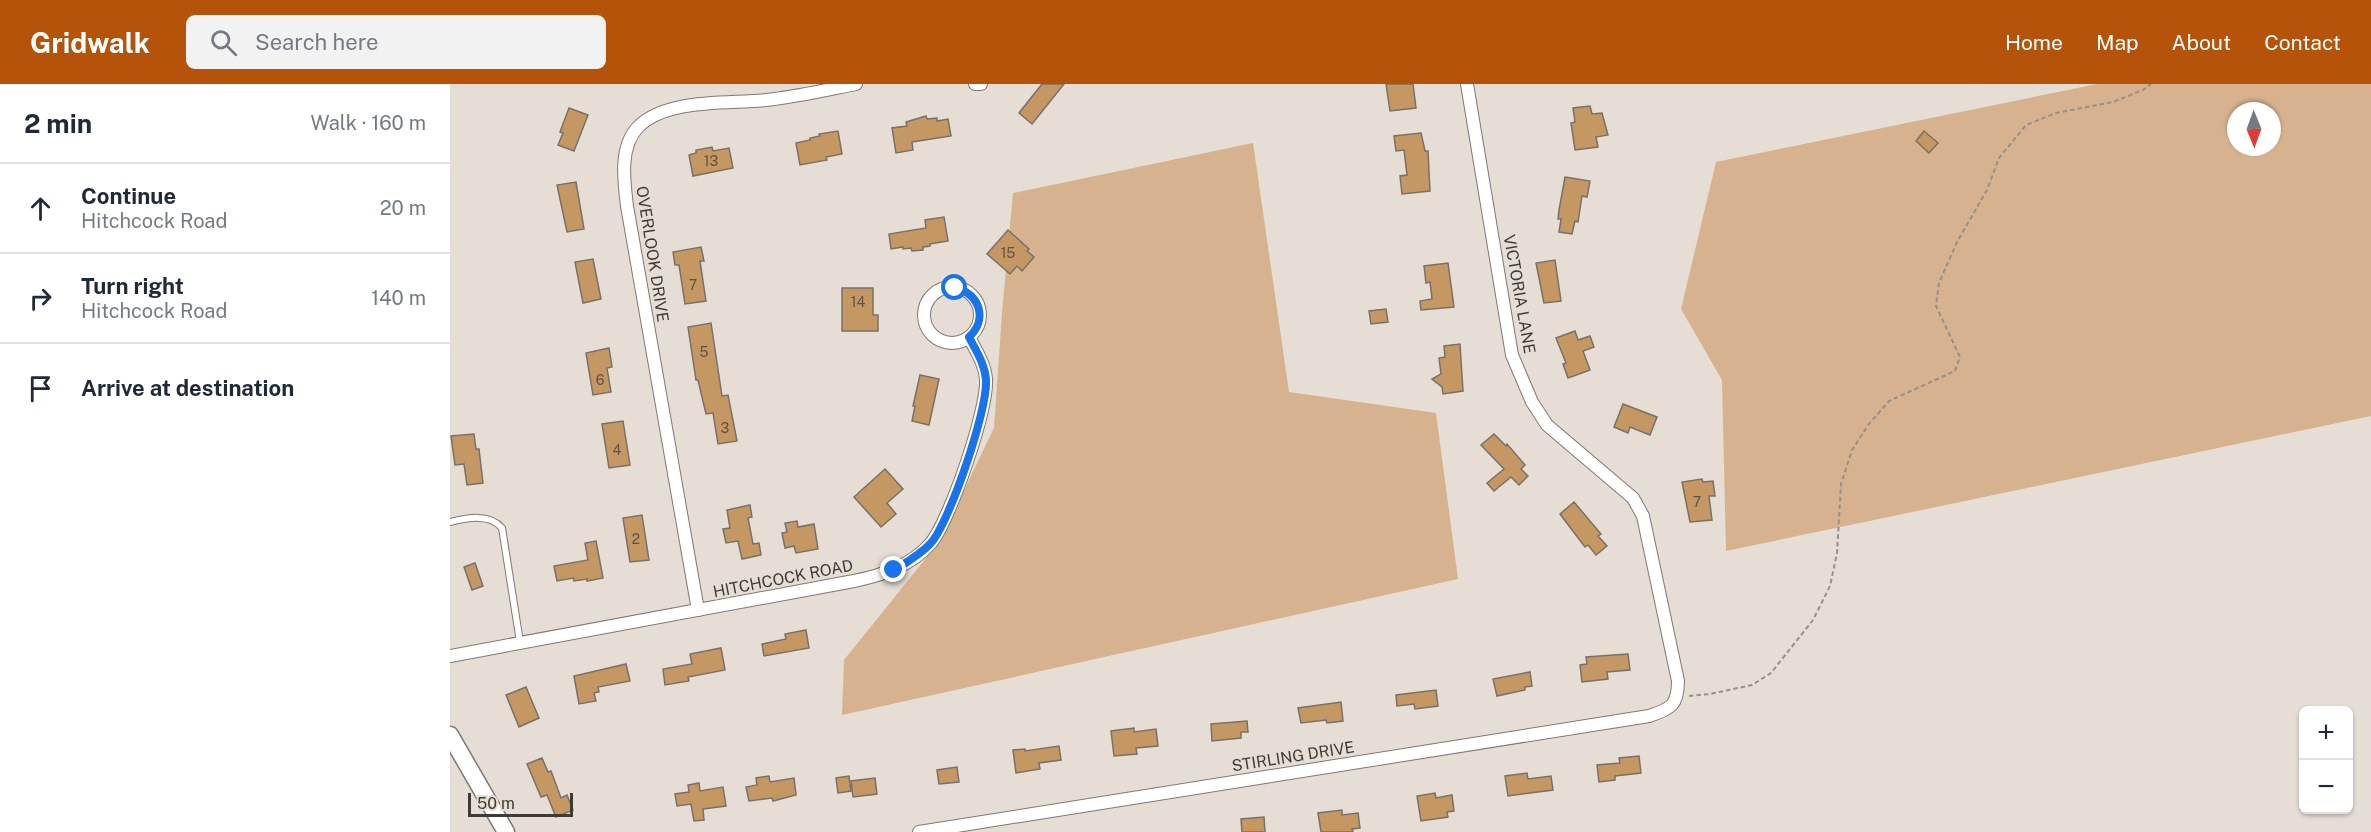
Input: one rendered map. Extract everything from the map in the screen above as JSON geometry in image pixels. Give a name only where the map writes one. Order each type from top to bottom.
[{"type":"main road","points":[[450,735],[506,832]]},
{"type":"street","name":"OVERLOOK DRIVE","points":[[698,610],[627,206],[624,172],[627,148],[638,127],[650,118],[675,108],[767,100],[856,84]]},
{"type":"street","points":[[975,84],[981,84]]},
{"type":"street","name":"VICTORIA LANE","points":[[1467,84],[1512,355],[1532,402],[1547,425],[1633,498],[1643,516],[1678,681],[1678,696]]},
{"type":"street","points":[[949,288],[961,289],[975,300],[980,317],[977,328],[969,337],[952,343],[941,340],[931,333],[926,323],[925,311],[929,300],[938,292],[949,288]]},
{"type":"street","name":"HITCHCOCK ROAD","points":[[450,656],[876,576],[894,570],[915,558],[943,525],[952,506],[984,403],[986,380],[984,369],[969,337]]},
{"type":"street","name":"STIRLING DRIVE","points":[[919,832],[1649,716],[1670,708],[1678,696]]},
{"type":"lane","points":[[450,522],[464,518],[488,518],[497,522],[502,528],[520,643]]},
{"type":"path","points":[[1678,696],[1710,694],[1752,685],[1772,673],[1813,620],[1830,586],[1837,553],[1841,484],[1852,450],[1869,424],[1889,401],[1955,371],[1960,357],[1936,306],[1939,283],[1957,242],[1987,190],[1999,158],[2026,125],[2056,113],[2113,102],[2143,90],[2151,84]]},
{"type":"shaded area","points":[[2097,84],[2371,84],[2371,416],[1726,551],[1722,380],[1681,309],[1716,162]]},
{"type":"shaded area","points":[[1253,143],[1289,392],[1436,413],[1458,579],[842,715],[844,660],[939,542],[994,428],[1013,193]]},
{"type":"building","points":[[1042,84],[1064,84],[1032,124],[1019,113]]},
{"type":"building","points":[[1386,84],[1413,84],[1416,108],[1390,111]]},
{"type":"building","points":[[1590,106],[1592,114],[1602,113],[1608,135],[1596,137],[1598,147],[1575,150],[1571,123],[1575,122],[1573,108]]},
{"type":"building","points":[[569,108],[588,115],[574,151],[558,145]]},
{"type":"building","points":[[926,116],[927,119],[937,118],[937,121],[948,119],[951,136],[912,142],[913,150],[896,153],[892,128],[907,126],[906,122]]},
{"type":"building","points":[[838,131],[842,154],[826,157],[827,160],[800,165],[796,143],[810,140],[810,138],[820,136],[819,134]]},
{"type":"building","points":[[1924,131],[1938,143],[1929,153],[1916,141]]},
{"type":"building","points":[[1421,133],[1425,151],[1428,151],[1430,191],[1402,194],[1400,176],[1407,175],[1404,150],[1396,151],[1394,136]]},
{"type":"building","points":[[712,147],[713,151],[729,148],[733,168],[693,176],[689,155],[696,153],[696,150]]},
{"type":"building","points":[[1565,177],[1590,181],[1587,197],[1582,196],[1578,222],[1575,221],[1572,234],[1559,232],[1561,219],[1558,219]]},
{"type":"building","points":[[576,182],[584,229],[567,232],[557,185]]},
{"type":"building","points":[[944,217],[948,241],[930,244],[930,246],[923,247],[923,250],[912,251],[911,248],[903,249],[903,247],[891,249],[889,234],[926,228],[925,220]]},
{"type":"building","points":[[1008,230],[1029,249],[1027,251],[1034,257],[1022,271],[1017,266],[1010,274],[987,254]]},
{"type":"building","points":[[701,247],[704,261],[700,261],[706,301],[685,304],[679,265],[675,265],[673,252]]},
{"type":"building","points":[[593,259],[601,299],[583,303],[575,262]]},
{"type":"building","points":[[1555,260],[1561,301],[1544,303],[1536,263]]},
{"type":"building","points":[[1448,263],[1454,307],[1421,310],[1420,301],[1432,299],[1430,282],[1426,283],[1424,266]]},
{"type":"building","points":[[842,288],[873,288],[873,315],[878,315],[878,331],[842,331]]},
{"type":"building","points":[[1386,309],[1388,322],[1371,324],[1369,311]]},
{"type":"building","points":[[711,323],[722,396],[728,395],[737,441],[718,444],[713,413],[706,414],[698,380],[696,380],[688,327]]},
{"type":"building","points":[[1575,331],[1578,340],[1590,336],[1594,347],[1583,351],[1590,370],[1568,378],[1563,364],[1566,363],[1556,338]]},
{"type":"building","points":[[1460,344],[1463,391],[1443,394],[1442,387],[1432,379],[1441,374],[1439,358],[1445,357],[1444,346]]},
{"type":"building","points":[[609,348],[612,367],[607,368],[611,392],[593,395],[586,353]]},
{"type":"building","points":[[920,375],[939,379],[929,425],[912,421]]},
{"type":"building","points":[[1623,404],[1657,417],[1650,435],[1630,427],[1628,433],[1614,427]]},
{"type":"building","points":[[623,421],[630,465],[609,468],[602,424]]},
{"type":"building","points":[[474,434],[476,449],[479,449],[483,483],[467,485],[464,464],[455,465],[451,436]]},
{"type":"building","points":[[1494,434],[1506,446],[1507,444],[1525,465],[1521,469],[1528,476],[1519,485],[1511,477],[1494,491],[1487,483],[1504,469],[1481,445]]},
{"type":"building","points":[[885,469],[903,489],[887,503],[896,514],[881,527],[854,497]]},
{"type":"building","points":[[1702,479],[1703,482],[1713,481],[1715,496],[1709,496],[1712,520],[1690,522],[1682,482]]},
{"type":"building","points":[[1574,502],[1601,534],[1598,536],[1607,546],[1596,555],[1588,545],[1585,547],[1560,514]]},
{"type":"building","points":[[750,505],[752,517],[748,518],[753,544],[759,543],[761,555],[742,559],[738,541],[726,543],[723,529],[730,528],[727,510]]},
{"type":"building","points":[[642,515],[649,560],[630,562],[623,518]]},
{"type":"building","points":[[797,521],[798,527],[814,524],[818,549],[796,553],[794,546],[785,548],[782,533],[787,532],[785,523]]},
{"type":"building","points":[[596,541],[603,578],[574,581],[573,578],[557,581],[554,566],[588,560],[585,543]]},
{"type":"building","points":[[475,563],[483,586],[472,590],[464,567]]},
{"type":"building","points":[[806,630],[809,648],[764,656],[762,644],[786,639],[785,634]]},
{"type":"building","points":[[721,648],[725,670],[688,677],[689,681],[665,685],[663,669],[692,664],[690,654]]},
{"type":"building","points":[[1628,654],[1630,670],[1607,672],[1608,679],[1582,682],[1580,665],[1587,664],[1586,657]]},
{"type":"building","points":[[626,664],[630,681],[598,687],[599,692],[594,693],[596,701],[579,704],[574,676]]},
{"type":"building","points":[[1530,672],[1532,686],[1525,687],[1525,690],[1497,696],[1493,679]]},
{"type":"building","points":[[526,687],[539,718],[519,727],[506,695]]},
{"type":"building","points":[[1436,690],[1438,706],[1415,709],[1414,704],[1397,706],[1396,695]]},
{"type":"building","points":[[1341,702],[1343,721],[1327,723],[1326,720],[1301,723],[1298,708]]},
{"type":"building","points":[[1247,721],[1248,732],[1241,732],[1241,738],[1212,741],[1211,724]]},
{"type":"building","points":[[1134,728],[1134,732],[1156,729],[1158,746],[1136,748],[1137,754],[1114,756],[1111,731]]},
{"type":"building","points":[[1059,746],[1061,760],[1039,763],[1040,769],[1016,773],[1013,750],[1025,749],[1025,751]]},
{"type":"building","points":[[1639,756],[1641,773],[1615,776],[1615,780],[1599,782],[1597,765],[1620,763],[1619,758]]},
{"type":"building","points":[[542,758],[548,772],[551,771],[561,798],[567,795],[573,810],[556,817],[547,795],[541,797],[527,764]]},
{"type":"building","points":[[957,767],[959,782],[939,784],[937,770]]},
{"type":"building","points":[[1527,773],[1528,779],[1551,776],[1553,790],[1508,796],[1505,776]]},
{"type":"building","points":[[769,776],[770,782],[794,778],[796,795],[773,801],[772,798],[749,801],[746,787],[757,785],[756,778]]},
{"type":"building","points":[[849,776],[851,791],[838,793],[836,778]]},
{"type":"building","points":[[875,778],[877,794],[853,797],[851,781]]},
{"type":"building","points":[[699,783],[700,791],[723,787],[726,806],[703,809],[704,820],[694,821],[691,804],[677,806],[675,794],[689,792],[688,785]]},
{"type":"building","points":[[1435,793],[1436,798],[1452,795],[1454,811],[1447,812],[1448,817],[1421,821],[1417,796]]},
{"type":"building","points":[[1342,810],[1342,815],[1358,813],[1360,828],[1352,829],[1353,832],[1321,832],[1318,813]]},
{"type":"building","points":[[1264,817],[1265,832],[1242,832],[1241,819]]},
{"type":"route","points":[[894,570],[915,558],[943,525],[952,506],[984,403],[986,380],[984,369],[969,337],[977,328],[980,311],[972,295],[955,288]]}]
